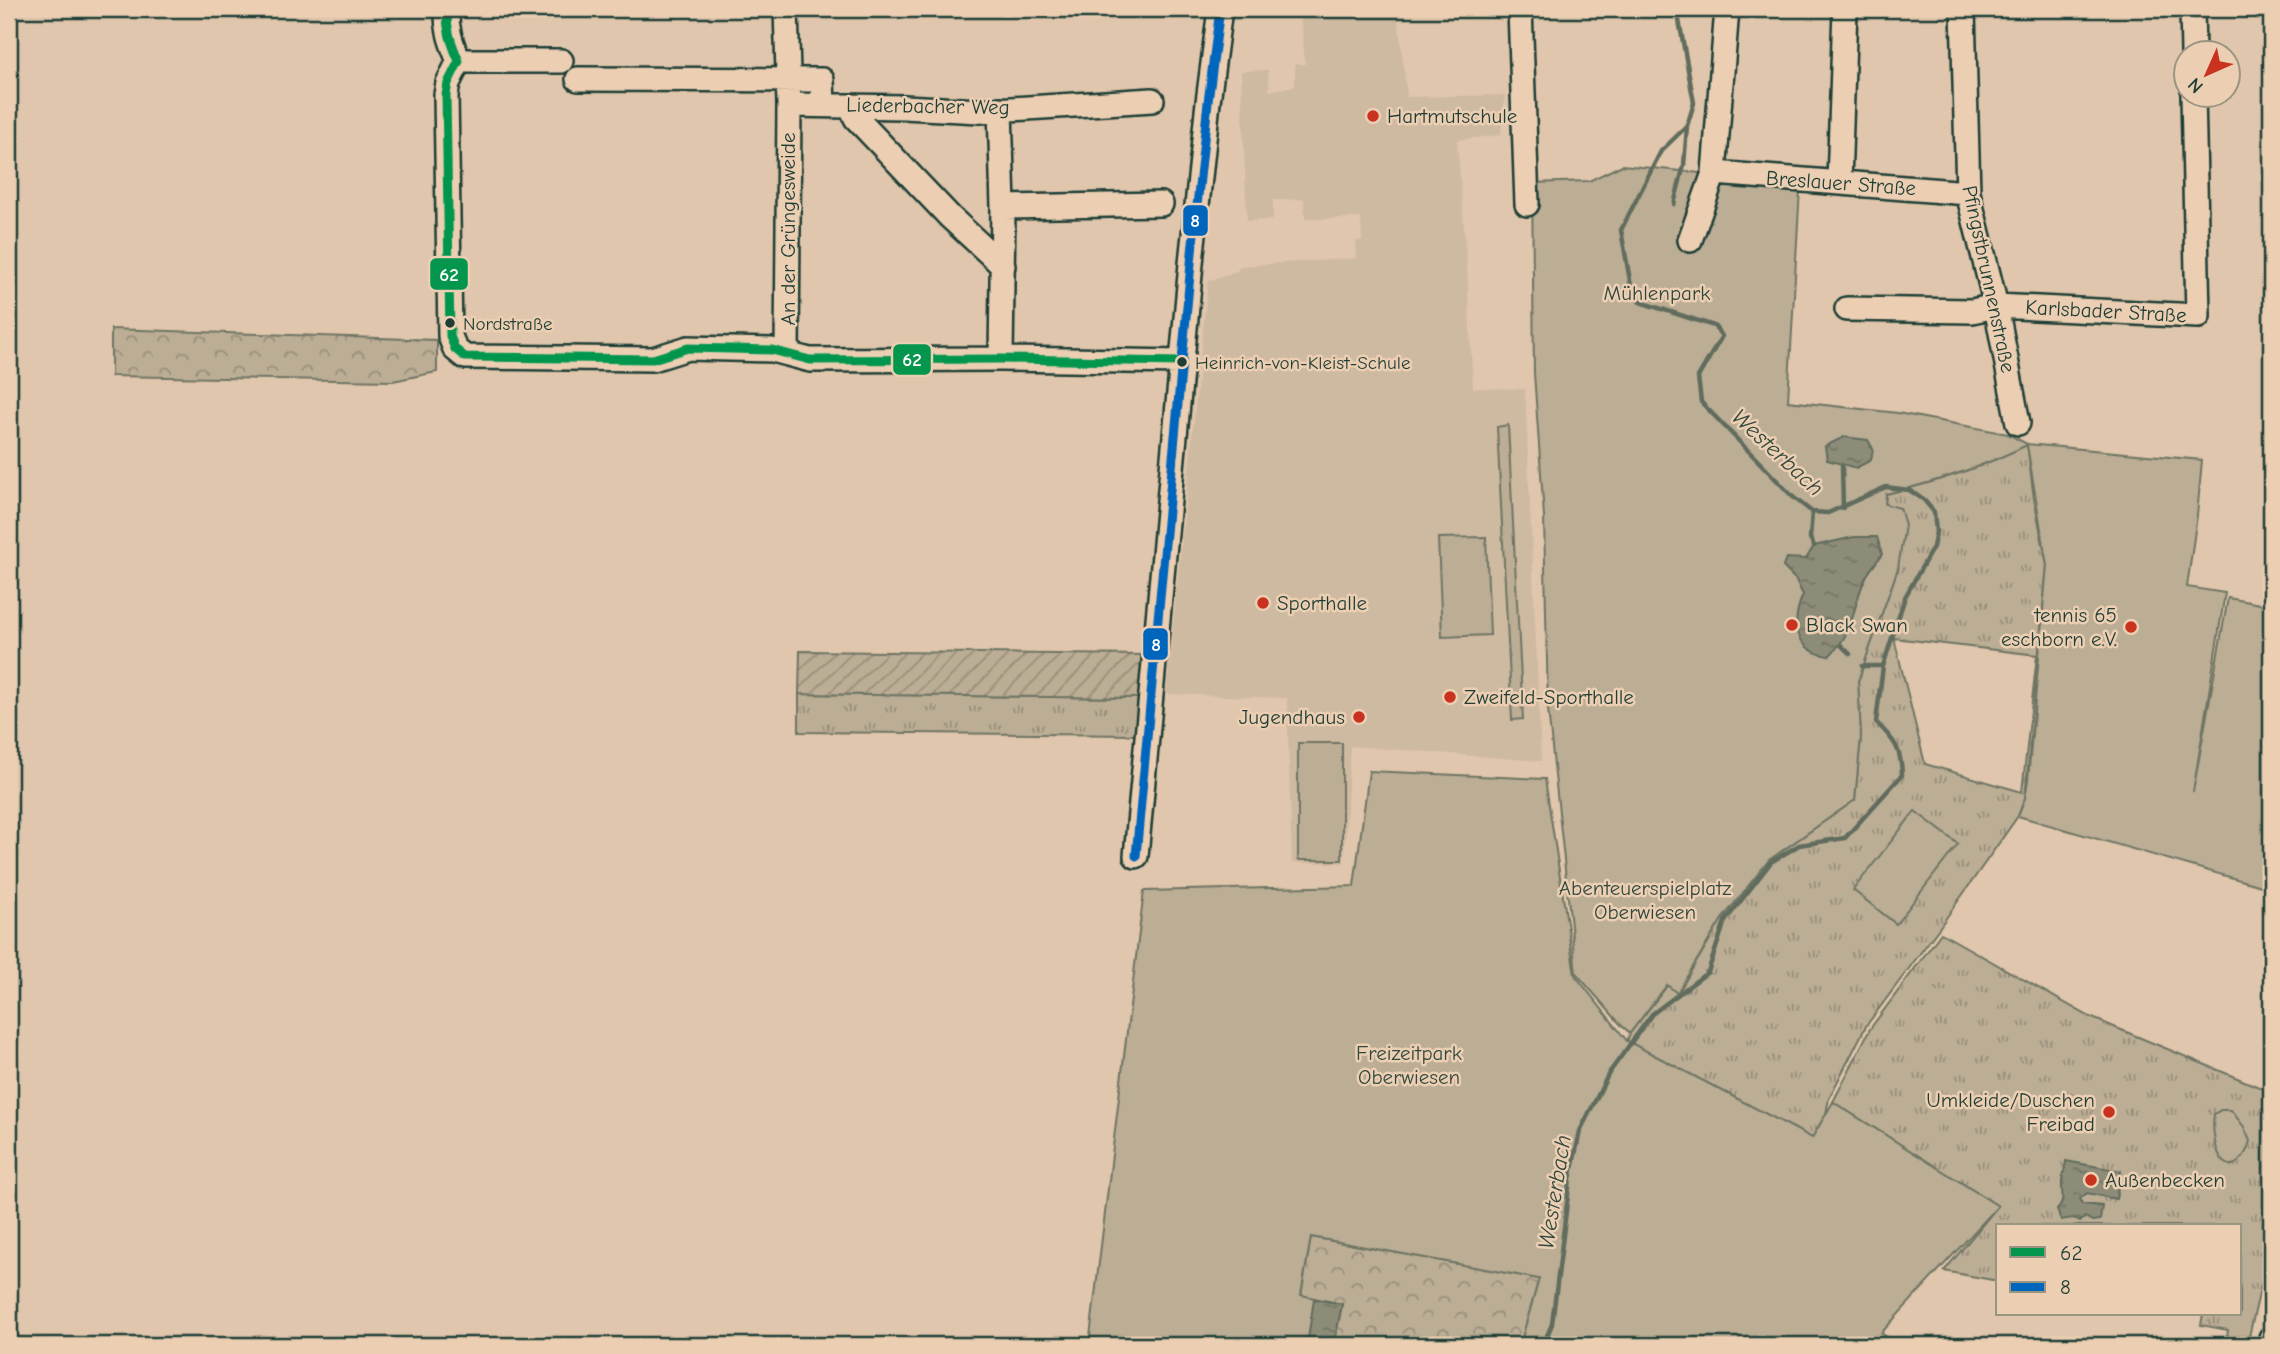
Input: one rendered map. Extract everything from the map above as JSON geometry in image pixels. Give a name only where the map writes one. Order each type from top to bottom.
[{"type":"street","points":[[447,9],[449,38],[459,61]]},
{"type":"street","name":"An der Grüngesweide","points":[[786,9],[789,105],[787,354]]},
{"type":"street","points":[[1136,856],[1182,362],[1220,9]]},
{"type":"street","points":[[1520,9],[1527,204]]},
{"type":"street","points":[[1690,240],[1714,173],[1727,9]]},
{"type":"street","points":[[1839,182],[1845,9]]},
{"type":"street","name":"Pfingstbrunnenstraße","points":[[1963,9],[1968,193],[1996,306],[2018,423]]},
{"type":"street","points":[[2192,9],[2193,38]]},
{"type":"street","points":[[459,61],[561,61]]},
{"type":"street","points":[[459,61],[448,83],[446,104],[450,336],[455,349],[465,357],[653,359],[688,348],[772,350],[810,360],[1182,362]]},
{"type":"street","points":[[578,79],[822,80],[823,105]]},
{"type":"street","name":"Liederbacher Weg","points":[[789,105],[980,111],[1152,100]]},
{"type":"street","points":[[851,106],[856,118],[940,207],[1003,266]]},
{"type":"street","points":[[1000,108],[1003,207],[1001,359]]},
{"type":"street","name":"Karlsbader Straße","points":[[1847,309],[1972,311],[1996,306],[2198,316],[2193,108]]},
{"type":"street","name":"Breslauer Straße","points":[[1714,173],[1968,193]]},
{"type":"street","points":[[1003,207],[1161,204]]},
{"type":"street","points":[[2270,1345],[2271,1338]]},
{"type":"shaded area","name":"Heinrich-von-Kleist-Schule","points":[[1300,9],[1397,9],[1407,97],[1505,95],[1501,135],[1457,140],[1473,388],[1525,389],[1541,761],[1350,746],[1344,863],[1292,863],[1287,698],[1166,694],[1208,281],[1237,271],[1241,266],[1357,258],[1356,241],[1362,240],[1361,218],[1305,219],[1304,199],[1273,200],[1273,220],[1247,221],[1241,71],[1268,70],[1269,91],[1295,86],[1295,64],[1305,64]]},
{"type":"green space","points":[[1622,165],[1710,174],[1800,188],[1788,401],[1898,413],[2008,434],[2027,444],[2202,460],[2187,587],[2225,593],[2193,792],[2228,598],[2271,606],[2271,889],[2018,816],[2028,780],[2047,565],[2027,445],[1958,474],[1886,494],[1885,504],[1900,508],[1905,525],[1898,568],[1858,681],[1861,736],[1855,800],[1769,860],[1722,919],[1677,993],[1667,985],[1630,1033],[1621,1025],[1576,973],[1548,709],[1544,517],[1534,373],[1532,183],[1589,181]]},
{"type":"green space","points":[[111,329],[437,340],[437,372],[393,381],[111,376]]},
{"type":"green space","points":[[1508,425],[1523,719],[1512,720],[1497,427]]},
{"type":"green space","points":[[2027,444],[2047,565],[2025,798],[2018,816],[1866,1026],[1829,1098],[1826,1114],[1812,1138],[1627,1041],[1630,1033],[1668,985],[1678,993],[1722,919],[1769,860],[1855,800],[1861,736],[1858,681],[1898,568],[1885,504],[1886,494],[1958,474]],"holes":[[[1894,638],[2037,655],[2022,792],[1925,764]]]},
{"type":"green space","points":[[1486,537],[1490,635],[1442,637],[1438,538]]},
{"type":"green space","points":[[800,651],[1146,655],[1141,698],[799,694]]},
{"type":"green space","points":[[799,694],[1141,698],[1136,735],[799,732]]},
{"type":"green space","points":[[1298,743],[1342,743],[1342,860],[1298,860]]},
{"type":"green space","name":"Freizeitpark Oberwiesen","points":[[1369,771],[1545,779],[1575,975],[1627,1041],[1812,1138],[1833,1102],[1998,1206],[1881,1333],[1899,1345],[1520,1345],[1539,1279],[1311,1237],[1301,1295],[1342,1304],[1334,1345],[1089,1345],[1144,891],[1354,886]]},
{"type":"green space","points":[[1915,811],[1958,844],[1896,924],[1853,890]]},
{"type":"green space","points":[[1941,933],[2090,1017],[2271,1092],[2271,1243],[2247,1345],[2226,1345],[2228,1330],[2201,1325],[2203,1316],[2242,1316],[2242,1224],[1996,1224],[1996,1281],[1944,1271],[1998,1206],[1833,1102],[1870,1029]]},
{"type":"green space","points":[[2221,1110],[2231,1110],[2244,1127],[2250,1141],[2243,1157],[2231,1165],[2221,1158],[2214,1136],[2214,1114]]},
{"type":"green space","points":[[1311,1237],[1539,1279],[1520,1345],[1334,1345],[1341,1305],[1301,1296]]},
{"type":"water","points":[[1844,437],[1868,440],[1873,449],[1871,460],[1856,468],[1827,460],[1825,446]]},
{"type":"water","points":[[1854,537],[1877,537],[1882,554],[1866,577],[1844,637],[1829,656],[1809,649],[1803,642],[1797,626],[1797,616],[1803,595],[1796,580],[1783,567],[1786,558],[1806,559],[1814,546]]},
{"type":"water","name":"Außenbecken","points":[[2066,1161],[2121,1171],[2116,1199],[2087,1193],[2080,1199],[2082,1204],[2102,1206],[2100,1220],[2092,1221],[2085,1217],[2080,1222],[2073,1218],[2061,1220],[2057,1210],[2062,1202]]},
{"type":"water","points":[[1314,1299],[1342,1304],[1334,1345],[1307,1345]]},
{"type":"waterway","name":"Westerbach","points":[[1543,1345],[1552,1324],[1570,1179],[1580,1131],[1609,1073],[1652,1014],[1708,972],[1725,921],[1771,862],[1799,845],[1845,838],[1902,775],[1896,746],[1876,722],[1883,666],[1905,597],[1933,547],[1936,532],[1934,512],[1924,500],[1909,490],[1886,487],[1828,513],[1812,512],[1793,497],[1701,402],[1698,377],[1722,336],[1714,326],[1640,302],[1631,286],[1621,230],[1661,151],[1687,126],[1694,103],[1677,9]]},
{"type":"waterway","points":[[1674,204],[1684,165],[1687,126]]},
{"type":"waterway","points":[[1842,466],[1843,508]]},
{"type":"waterway","points":[[1812,512],[1810,538],[1814,546]]},
{"type":"waterway","points":[[1841,645],[1850,654]]},
{"type":"waterway","points":[[1862,666],[1883,666]]},
{"type":"transit line","name":"62","points":[[447,9],[447,23],[459,61],[448,83],[446,95],[450,336],[455,349],[465,357],[653,359],[688,348],[772,350],[810,360],[1182,362]]},
{"type":"transit line","name":"8","points":[[1136,856],[1192,253],[1220,9]]},
{"type":"place","name":"Hartmutschule","points":[[1373,116]]},
{"type":"place","name":"Nordstraße","points":[[450,323]]},
{"type":"place","name":"Heinrich-von-Kleist-Schule","points":[[1182,362]]},
{"type":"place","name":"Sporthalle","points":[[1263,603]]},
{"type":"place","name":"Black Swan","points":[[1792,625]]},
{"type":"place","name":"tennis 65 eschborn e.V.","points":[[2131,627]]},
{"type":"place","name":"Zweifeld-Sporthalle","points":[[1450,697]]},
{"type":"place","name":"Jugendhaus","points":[[1359,717]]},
{"type":"place","name":"Umkleide/Duschen Freibad","points":[[2109,1112]]},
{"type":"place","name":"Außenbecken","points":[[2091,1180]]},
{"type":"park label","name":"Mühlenpark","points":[[1657,293]]},
{"type":"park label","name":"Abenteuerspielplatz Oberwiesen","points":[[1645,900]]}]
